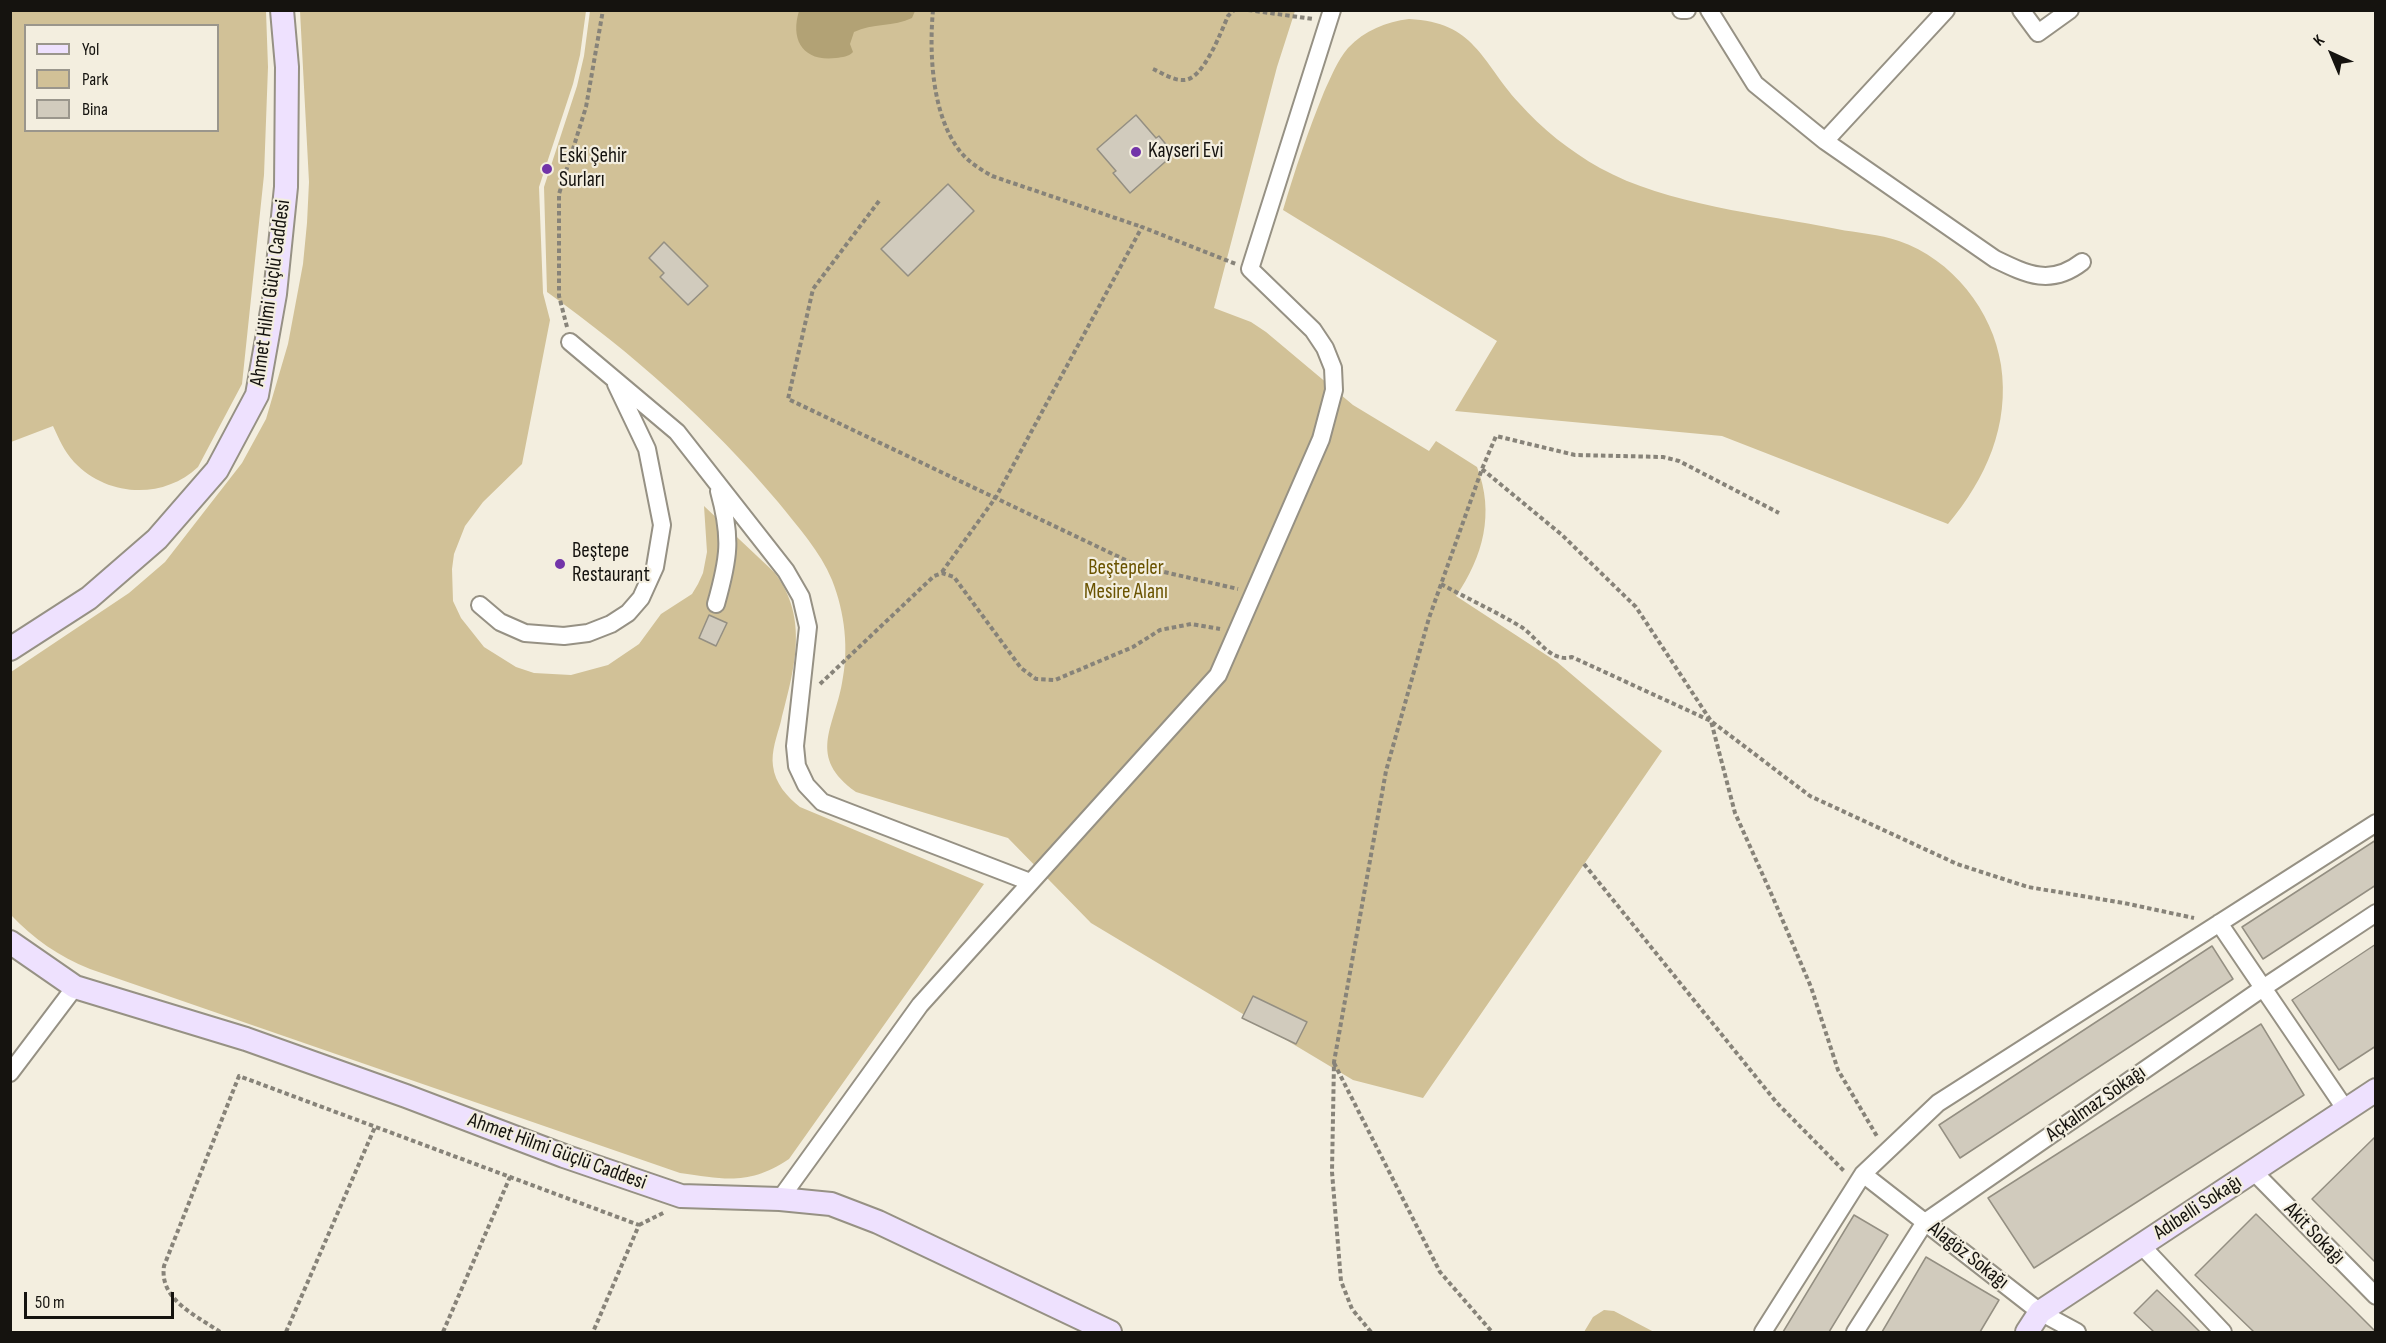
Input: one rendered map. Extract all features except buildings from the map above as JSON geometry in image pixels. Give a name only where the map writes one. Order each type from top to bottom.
[{"type":"street","name":"Ahmet Hilmi Güçlü Caddesi","points":[[10,649],[89,598],[157,539],[217,470],[257,395],[275,294],[286,187],[286,67],[282,10]]},
{"type":"street","points":[[1681,10],[1687,10]]},
{"type":"street","points":[[1709,10],[1755,84],[1825,141],[1995,259],[2018,270],[2042,277],[2056,276],[2070,271],[2082,262]]},
{"type":"street","points":[[1825,141],[1946,10]]},
{"type":"street","points":[[2021,10],[2038,33],[2070,10]]},
{"type":"street","points":[[780,1199],[920,1005],[1218,675],[1321,439],[1334,390],[1333,368],[1325,348],[1313,330],[1250,269],[1330,16]]},
{"type":"street","points":[[570,342],[677,432],[786,571],[801,597],[808,627],[795,746],[797,766],[806,785],[822,802],[1030,882]]},
{"type":"street","points":[[480,605],[500,622],[525,633],[564,636],[588,633],[611,624],[628,613],[641,598],[655,567],[662,525],[647,449],[614,379]]},
{"type":"street","points":[[716,482],[727,522],[728,564],[716,604]]},
{"type":"street","points":[[1763,1332],[1860,1179],[1938,1103],[2376,823]]},
{"type":"street","name":"Açkalmaz Sokağı","points":[[1855,1332],[1925,1222],[2263,988],[2376,913]]},
{"type":"street","points":[[2218,923],[2346,1110]]},
{"type":"street","name":"Ahmet Hilmi Güçlü Caddesi","points":[[10,942],[75,987],[246,1039],[564,1156],[681,1196],[780,1199],[831,1204],[878,1222],[1110,1332]]},
{"type":"street","points":[[10,1073],[75,987]]},
{"type":"street","name":"Adıbelli Sokağı","points":[[2027,1332],[2040,1312],[2346,1110],[2373,1096]]},
{"type":"street","name":"Akit Sokağı","points":[[2253,1171],[2376,1296]]},
{"type":"street","name":"Alagöz Sokağı","points":[[1860,1179],[1925,1222],[2040,1312],[2077,1332]]},
{"type":"street","points":[[2141,1245],[2223,1332]]},
{"type":"path","points":[[570,342],[559,296],[560,194],[586,107],[603,10]]},
{"type":"path","points":[[933,10],[930,46],[939,108],[958,149],[974,165],[992,177],[1143,227],[1250,269]]},
{"type":"path","points":[[1153,69],[1182,81],[1195,77],[1203,67],[1228,16],[1234,10]]},
{"type":"path","points":[[1248,10],[1330,16]]},
{"type":"path","points":[[879,201],[813,289],[788,399],[1138,566],[1254,592]]},
{"type":"path","points":[[800,703],[934,576],[942,573],[996,498],[1143,227]]},
{"type":"path","points":[[1371,1332],[1352,1309],[1341,1281],[1332,1172],[1334,1062],[1386,771],[1428,618],[1496,436],[1575,455],[1663,457],[1679,461],[1779,513]]},
{"type":"path","points":[[1482,470],[1562,535],[1636,607],[1711,721],[1735,813],[1811,987],[1838,1070],[1886,1152]]},
{"type":"path","points":[[942,573],[954,577],[1027,675],[1045,681],[1055,681],[1133,646],[1161,630],[1191,624],[1214,627],[1235,635]]},
{"type":"path","points":[[1441,584],[1524,629],[1555,656],[1566,659],[1572,657],[1711,721],[1810,796],[1957,864],[2028,887],[2124,903],[2218,923]]},
{"type":"path","points":[[1584,864],[1777,1103],[1860,1179]]},
{"type":"path","points":[[1334,1062],[1440,1272],[1492,1332]]},
{"type":"path","points":[[220,1332],[173,1300],[164,1284],[163,1275],[164,1266],[239,1076],[639,1225],[593,1332]]},
{"type":"path","points":[[286,1332],[375,1127]]},
{"type":"path","points":[[443,1332],[510,1177]]},
{"type":"green space","points":[[10,11],[266,11],[268,67],[264,175],[242,384],[198,467],[184,478],[152,489],[119,488],[87,474],[67,454],[53,426],[11,442]]},
{"type":"green space","points":[[300,11],[586,11],[580,55],[573,84],[539,187],[543,293],[550,320],[522,464],[483,502],[465,526],[454,554],[452,569],[453,601],[461,618],[484,647],[516,667],[534,673],[571,675],[608,665],[639,644],[661,614],[692,594],[703,573],[707,552],[704,506],[774,572],[792,608],[796,645],[794,664],[773,755],[774,772],[782,789],[800,807],[984,884],[789,1159],[774,1168],[748,1177],[736,1178],[680,1173],[90,969],[47,946],[11,915],[11,672],[129,593],[165,562],[242,463],[266,419],[288,344],[303,264],[307,223],[309,182]]},
{"type":"green space","name":"Beştepeler Mesire Alanı","points":[[590,11],[1295,11],[1277,67],[1214,308],[1251,322],[1353,405],[1429,451],[1436,441],[1477,467],[1485,501],[1483,534],[1473,566],[1456,596],[1557,662],[1662,751],[1423,1098],[1353,1080],[1091,923],[1008,838],[856,792],[841,779],[832,767],[828,754],[828,741],[844,670],[843,618],[832,580],[821,559],[778,502],[698,416],[610,339],[547,292],[544,187],[577,86]]},
{"type":"green space","points":[[1409,19],[1449,27],[1463,36],[1475,46],[1519,103],[1547,131],[1600,168],[1626,181],[1685,200],[1716,207],[1892,239],[1918,249],[1936,260],[1952,274],[1967,289],[1989,325],[2001,365],[2003,387],[1998,430],[1984,470],[1962,507],[1948,524],[1722,436],[1455,411],[1497,341],[1283,210],[1324,92],[1341,58],[1348,48],[1369,32],[1392,22]]},
{"type":"green space","points":[[1604,1310],[1614,1311],[1654,1332],[1584,1332],[1593,1317]]},
{"type":"shaded area","points":[[799,10],[915,11],[912,18],[905,21],[868,27],[854,32],[850,44],[853,52],[843,57],[825,58],[807,53],[798,40],[796,31]]},
{"type":"place","name":"Kayseri Evi","points":[[1136,152]]},
{"type":"place","name":"Eski Şehir Surları","points":[[547,169]]},
{"type":"place","name":"Beştepe Restaurant","points":[[560,564]]}]
